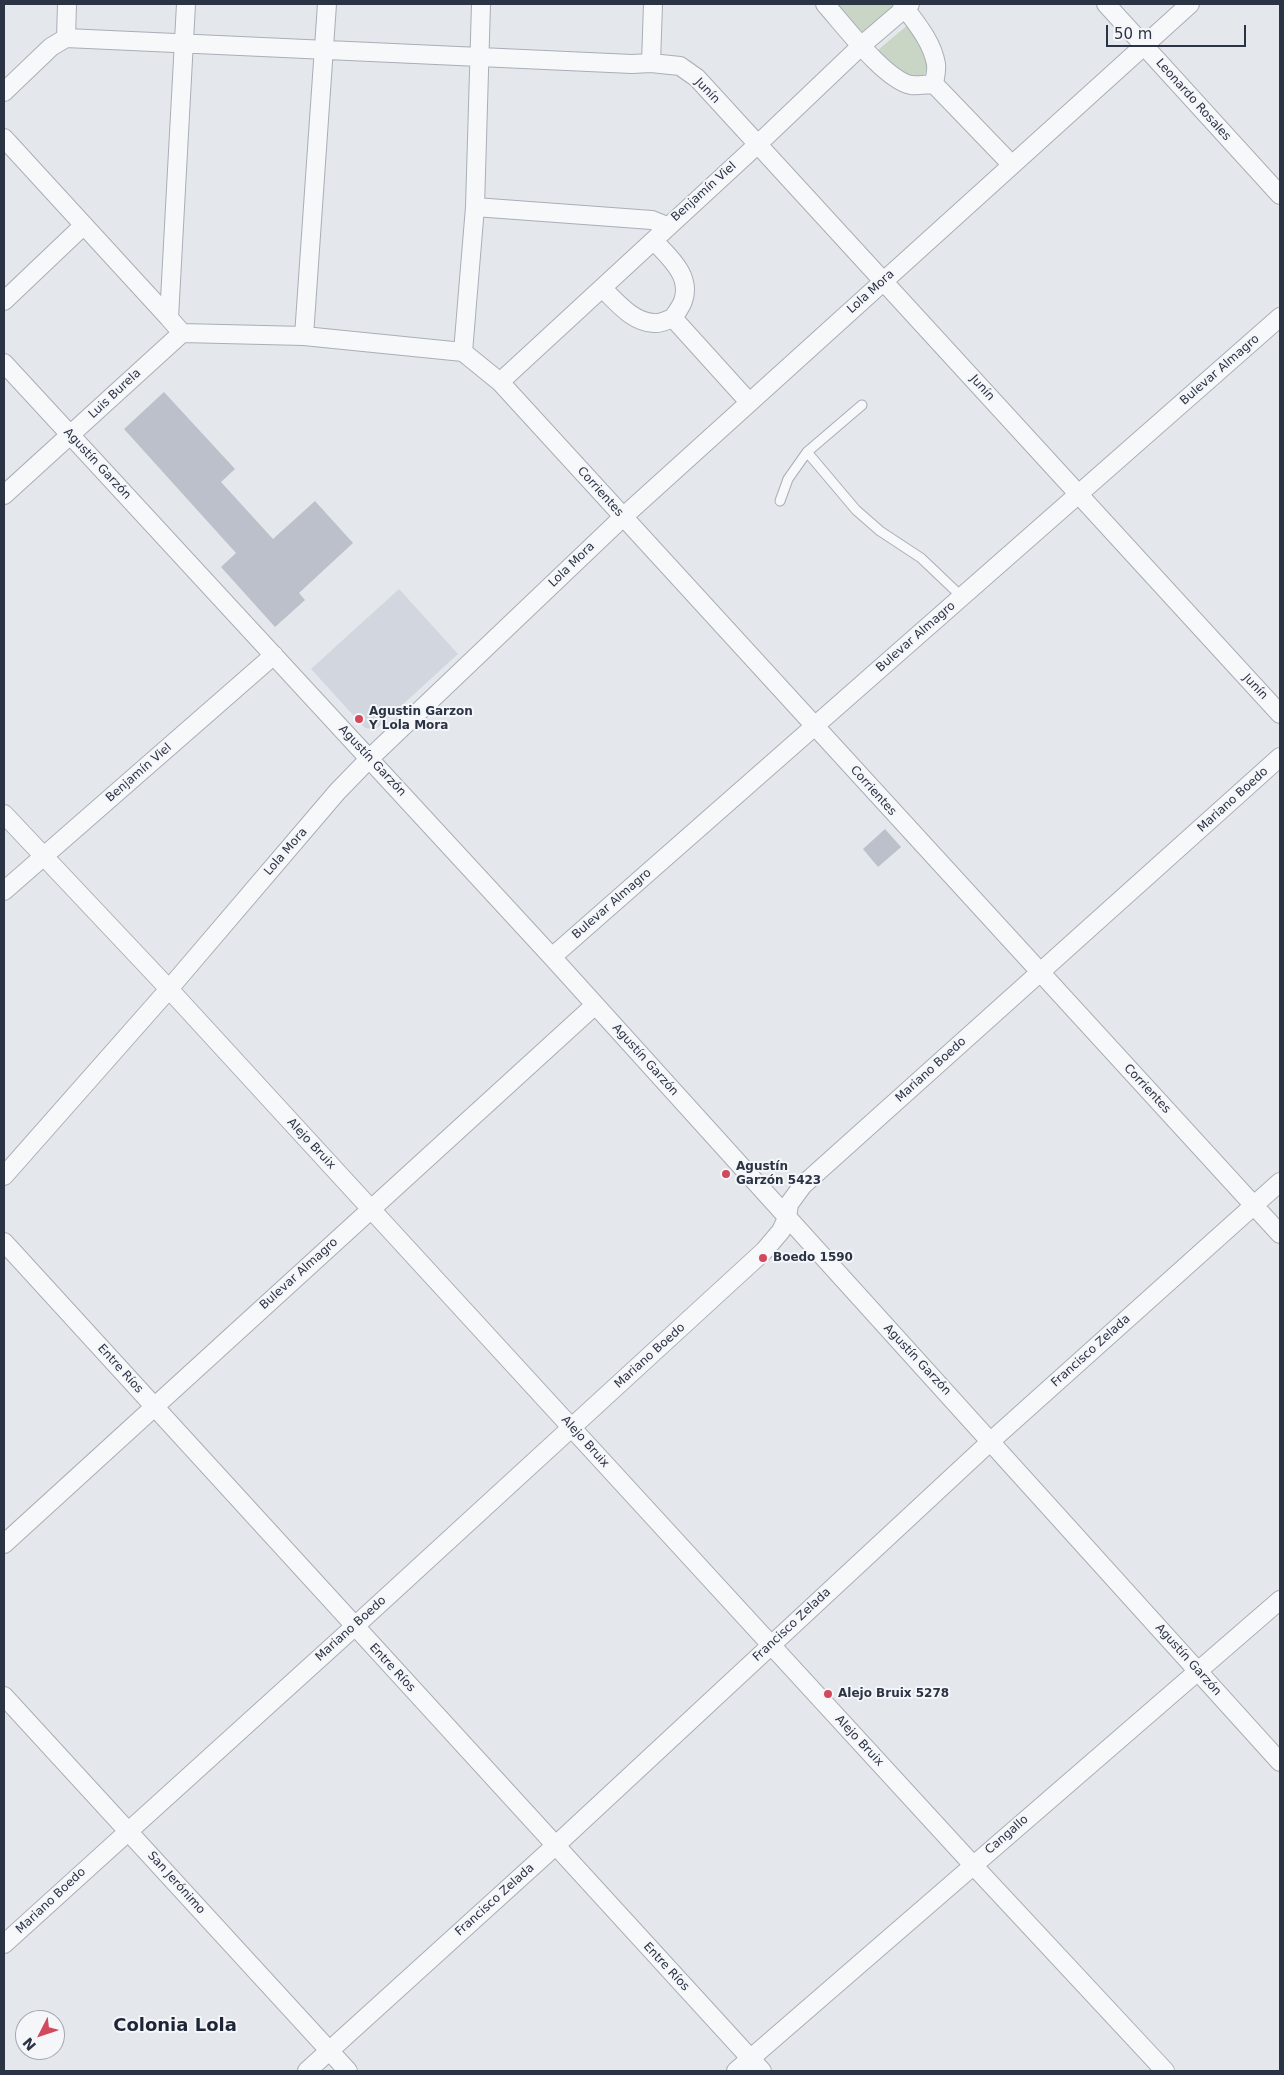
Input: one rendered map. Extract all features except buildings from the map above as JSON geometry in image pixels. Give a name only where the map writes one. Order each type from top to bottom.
[{"type":"street","points":[[66,4],[66,38]]},
{"type":"street","points":[[169,318],[186,4]]},
{"type":"street","points":[[304,336],[327,4]]},
{"type":"street","points":[[4,138],[182,332],[304,336],[463,352],[475,207],[481,4]]},
{"type":"street","points":[[4,92],[51,47],[66,38],[632,64],[651,63],[653,4]]},
{"type":"street","points":[[824,4],[888,74],[912,85],[934,84],[1012,165]]},
{"type":"street","name":"Leonardo Rosales","points":[[1106,4],[1280,195]]},
{"type":"street","name":"Lola Mora","points":[[4,1176],[169,989],[337,792],[370,758],[623,517],[1190,4]]},
{"type":"street","points":[[906,5],[933,53],[936,65],[934,84]]},
{"type":"street","name":"Benjamín Viel","points":[[500,382],[906,5]]},
{"type":"street","name":"Junín","points":[[651,63],[680,66],[696,78],[1280,714]]},
{"type":"street","points":[[475,207],[652,220],[667,226]]},
{"type":"street","points":[[4,301],[84,225]]},
{"type":"street","points":[[602,288],[626,312],[641,321],[655,324],[673,318],[683,301],[684,285],[679,267],[654,241]]},
{"type":"street","name":"Bulevar Almagro","points":[[552,957],[1280,317]]},
{"type":"street","points":[[673,318],[749,402]]},
{"type":"street","name":"Luis Burela","points":[[4,495],[71,436],[182,332]]},
{"type":"street","name":"Corrientes","points":[[463,352],[500,382],[1280,1234]]},
{"type":"street","name":"Agustín Garzón","points":[[4,363],[552,957],[1280,1762]]},
{"type":"street","name":"Benjamín Viel","points":[[4,891],[274,655]]},
{"type":"street","name":"Mariano Boedo","points":[[4,1944],[354,1627],[764,1251],[781,1231],[787,1218],[789,1204],[802,1185],[1280,757]]},
{"type":"street","name":"Alejo Bruix","points":[[4,814],[169,989],[973,1865],[1165,2071]]},
{"type":"street","name":"Bulevar Almagro","points":[[4,1544],[595,1005]]},
{"type":"street","name":"Francisco Zelada","points":[[307,2071],[555,1846],[991,1441],[1280,1182]]},
{"type":"street","name":"Entre Ríos","points":[[4,1242],[756,2065]]},
{"type":"street","name":"Cangallo","points":[[736,2071],[756,2065],[973,1865],[1280,1600]]},
{"type":"street","name":"San Jerónimo","points":[[4,1696],[348,2071]]},
{"type":"lane","points":[[780,501],[788,479],[807,452],[862,405]]},
{"type":"lane","points":[[807,452],[856,510],[880,531],[921,558],[962,597]]},
{"type":"shaded area","points":[[399,589],[458,654],[376,729],[365,728],[311,669]]},
{"type":"green space","points":[[834,4],[893,4],[889,12],[864,33],[858,31]]},
{"type":"green space","points":[[910,23],[922,44],[928,60],[926,72],[916,78],[904,74],[878,50]]},
{"type":"place","name":"Agustin Garzon Y Lola Mora","points":[[359,719]]},
{"type":"place","name":"Agustín Garzón 5423","points":[[726,1174]]},
{"type":"place","name":"Boedo 1590","points":[[763,1258]]},
{"type":"place","name":"Alejo Bruix 5278","points":[[828,1694]]},
{"type":"district","name":"Colonia Lola","points":[[175,2026]]}]
